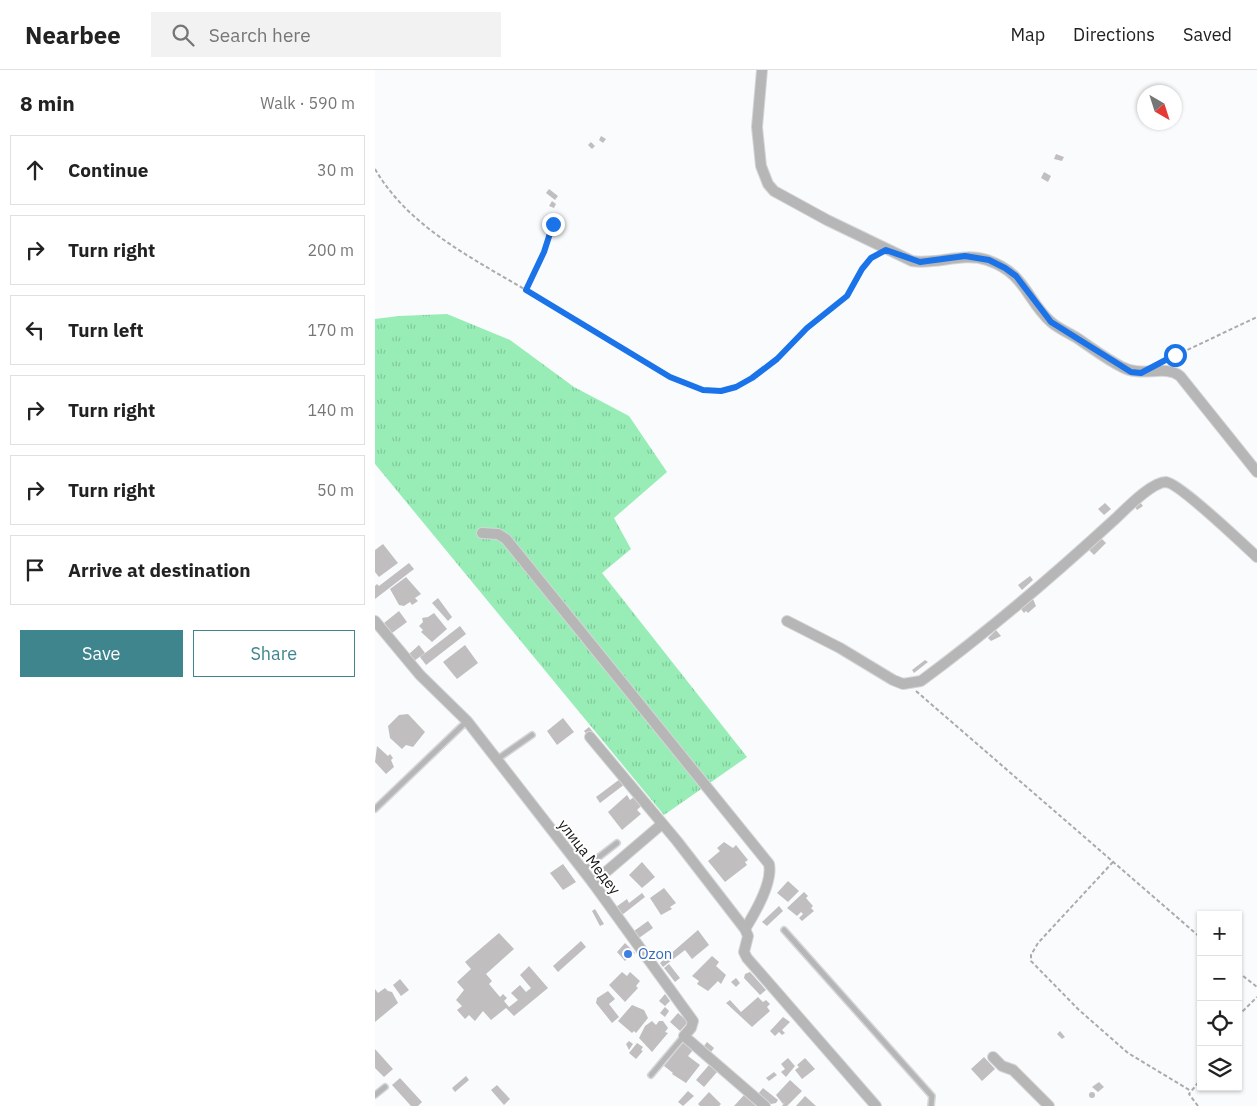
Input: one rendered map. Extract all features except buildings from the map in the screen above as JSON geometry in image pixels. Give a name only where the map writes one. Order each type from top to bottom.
[{"type":"street","points":[[762,70],[757,126],[761,166],[768,184],[785,196],[886,250],[920,262],[965,256],[989,260],[1005,268],[1016,276],[1051,322],[1103,356],[1131,372],[1168,370],[1180,376],[1257,472]]},
{"type":"street","points":[[787,621],[840,648],[893,680],[903,684],[921,680],[1067,563],[1142,495],[1157,484],[1166,482],[1172,484],[1193,501],[1257,557]]},
{"type":"street","points":[[482,533],[498,534],[506,539],[769,864],[770,868],[764,891],[745,929]]},
{"type":"street","name":"улица Медеу","points":[[375,621],[420,675],[467,721],[593,883],[693,1021],[691,1028],[684,1036]]},
{"type":"street","points":[[590,737],[745,929],[748,936],[743,952],[876,1106]]},
{"type":"street","points":[[593,883],[662,824]]},
{"type":"street","points":[[684,1036],[765,1106]]},
{"type":"street","points":[[993,1057],[1002,1066],[1013,1070],[1049,1106]]},
{"type":"lane","points":[[375,809],[467,721]]},
{"type":"lane","points":[[496,760],[532,735]]},
{"type":"lane","points":[[582,870],[617,843]]},
{"type":"lane","points":[[784,930],[932,1096],[931,1106]]},
{"type":"lane","points":[[651,1075],[684,1036]]},
{"type":"lane","points":[[375,1095],[385,1087]]},
{"type":"path","points":[[375,169],[403,208],[473,261],[526,290],[670,377],[703,390],[721,391],[736,387],[752,378],[777,359],[807,328],[847,296],[862,269],[871,258],[886,250]]},
{"type":"path","points":[[526,290],[544,252],[553,217]]},
{"type":"path","points":[[1158,364],[1257,316]]},
{"type":"path","points":[[920,694],[1088,843],[1113,862],[1197,935]]},
{"type":"path","points":[[1113,862],[1038,943],[1031,955],[1031,961],[1079,1010],[1128,1052],[1191,1091]]},
{"type":"path","points":[[1242,975],[1257,987]]},
{"type":"path","points":[[1242,1012],[1257,997]]},
{"type":"path","points":[[1197,1084],[1189,1094],[1198,1106]]},
{"type":"green space","points":[[447,314],[510,340],[574,387],[629,416],[667,472],[614,518],[631,549],[602,573],[747,757],[664,815],[375,464],[375,319]]},
{"type":"place","name":"Ozon","points":[[628,954]]},
{"type":"route","points":[[553,224],[544,252],[526,290],[569,314],[651,367],[703,390],[715,392],[736,387],[765,369],[807,328],[827,314],[847,296],[862,269],[871,258],[886,250],[912,261],[920,262],[965,256],[989,260],[1016,276],[1051,322],[1097,353],[1131,372],[1141,373],[1175,355]]}]
